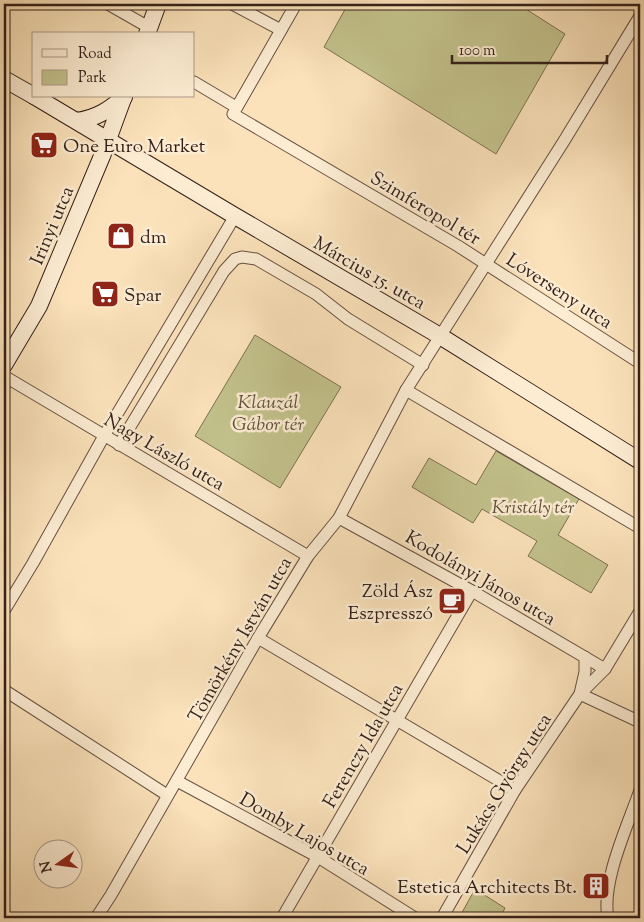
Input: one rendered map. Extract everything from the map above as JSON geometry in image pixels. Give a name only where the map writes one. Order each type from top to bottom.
[{"type":"street","points":[[108,4],[148,31],[158,4]]},
{"type":"street","points":[[232,4],[281,30]]},
{"type":"street","points":[[195,83],[236,107],[296,4]]},
{"type":"street","name":"Szimferopol tér","points":[[236,107],[232,114],[485,263],[564,141],[640,16]]},
{"type":"street","name":"Március 15. utca","points":[[4,79],[32,95]]},
{"type":"street","name":"Március 15. utca","points":[[37,98],[440,336],[640,461]]},
{"type":"street","points":[[77,121],[100,115],[111,109],[123,98]]},
{"type":"street","name":"Irinyi utca","points":[[5,360],[39,306],[124,98]]},
{"type":"street","points":[[4,611],[104,436],[235,216]]},
{"type":"street","points":[[119,444],[224,271],[242,257],[256,259],[316,294],[348,319],[423,365]]},
{"type":"street","points":[[339,518],[406,390],[485,263]]},
{"type":"street","name":"Lóverseny utca","points":[[485,263],[640,363]]},
{"type":"street","name":"Nagy László utca","points":[[4,376],[308,556]]},
{"type":"street","points":[[406,390],[640,528]]},
{"type":"street","name":"Tömörkény István utca","points":[[96,918],[112,895],[167,795],[177,781],[258,638],[308,556],[339,518]]},
{"type":"street","name":"Kodolányi János utca","points":[[339,518],[472,590],[605,669]]},
{"type":"street","name":"Ferenczy Ida utca","points":[[282,918],[472,590]]},
{"type":"street","name":"Lukács György utca","points":[[442,918],[515,790],[580,694],[605,669],[640,611]]},
{"type":"street","points":[[258,638],[515,790]]},
{"type":"street","name":"Lukács György utca","points":[[580,694],[585,672],[585,657]]},
{"type":"street","points":[[4,690],[167,795]]},
{"type":"street","points":[[580,694],[640,722]]},
{"type":"street","name":"Domby Lajos utca","points":[[177,781],[318,857],[414,918]]},
{"type":"street","points":[[608,918],[606,909],[610,875],[640,790]]},
{"type":"green space","points":[[348,4],[518,4],[565,34],[496,154],[324,47]]},
{"type":"green space","name":"Klauzál Gábor tér","points":[[255,335],[341,387],[280,488],[195,436]]},
{"type":"green space","name":"Kristály tér","points":[[496,451],[579,499],[558,535],[608,565],[591,593],[528,556],[537,541],[482,509],[473,523],[412,487],[429,458],[476,485]]},
{"type":"green space","points":[[475,889],[505,908],[500,918],[459,918]]},
{"type":"place","name":"One Euro Market","points":[[44,145]]},
{"type":"place","name":"dm","points":[[121,236]]},
{"type":"place","name":"Spar","points":[[105,294]]},
{"type":"place","name":"Zöld Ász Eszpresszó","points":[[452,601]]},
{"type":"place","name":"Estetica Architects Bt.","points":[[596,886]]}]
